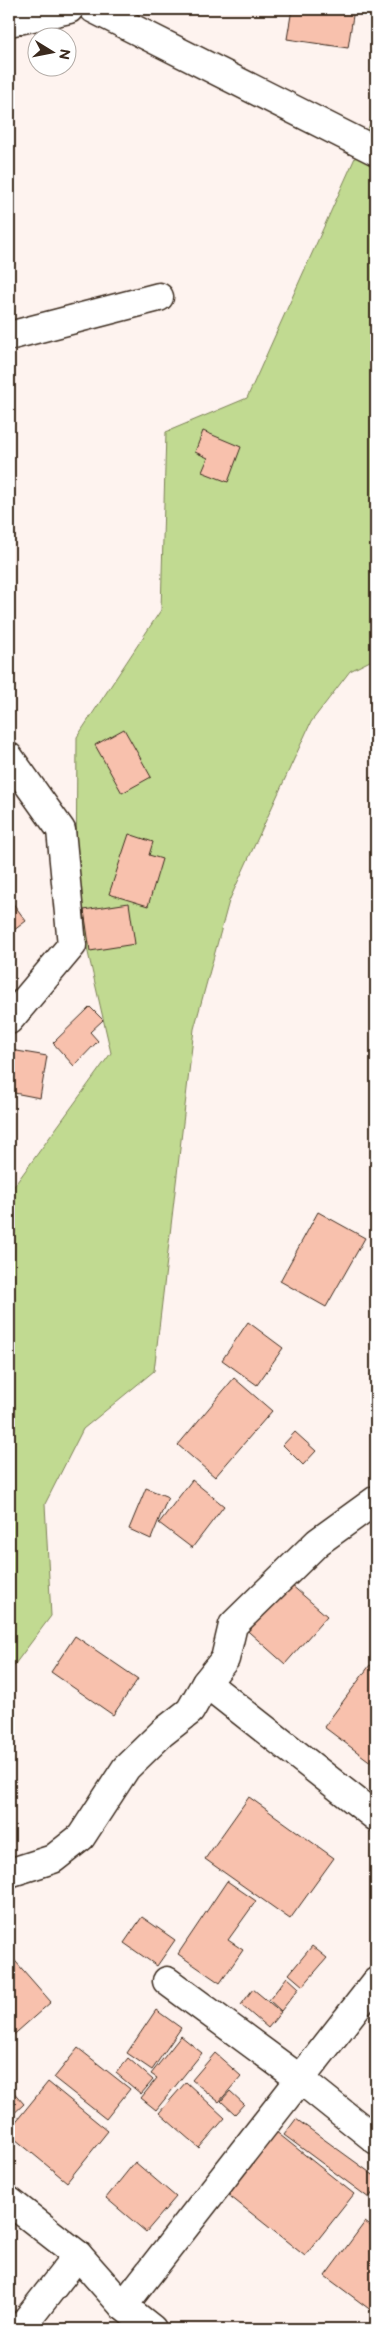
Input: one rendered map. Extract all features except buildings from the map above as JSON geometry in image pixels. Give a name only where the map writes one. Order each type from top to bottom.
[{"type":"street","points":[[9,22],[70,9]]},
{"type":"street","points":[[94,9],[376,151]]},
{"type":"street","points":[[9,336],[159,297]]},
{"type":"street","points":[[9,757],[61,830],[72,945],[9,1020]]},
{"type":"street","points":[[9,1873],[52,1859],[81,1837],[126,1768],[162,1733],[190,1711],[206,1683],[225,1659],[233,1625],[318,1542],[376,1500]]},
{"type":"street","points":[[206,1683],[376,1817]]},
{"type":"street","points":[[167,1980],[300,2079],[376,2140]]},
{"type":"street","points":[[123,2306],[376,1982]]},
{"type":"street","points":[[9,2201],[78,2255],[123,2306],[152,2329]]},
{"type":"street","points":[[20,2329],[78,2255]]},
{"type":"green space","points":[[376,111],[376,658],[350,671],[311,722],[229,901],[194,1029],[154,1371],[83,1429],[45,1504],[51,1616],[9,1672],[9,1193],[111,1053],[76,900],[77,737],[161,610],[166,432],[247,398]]}]
